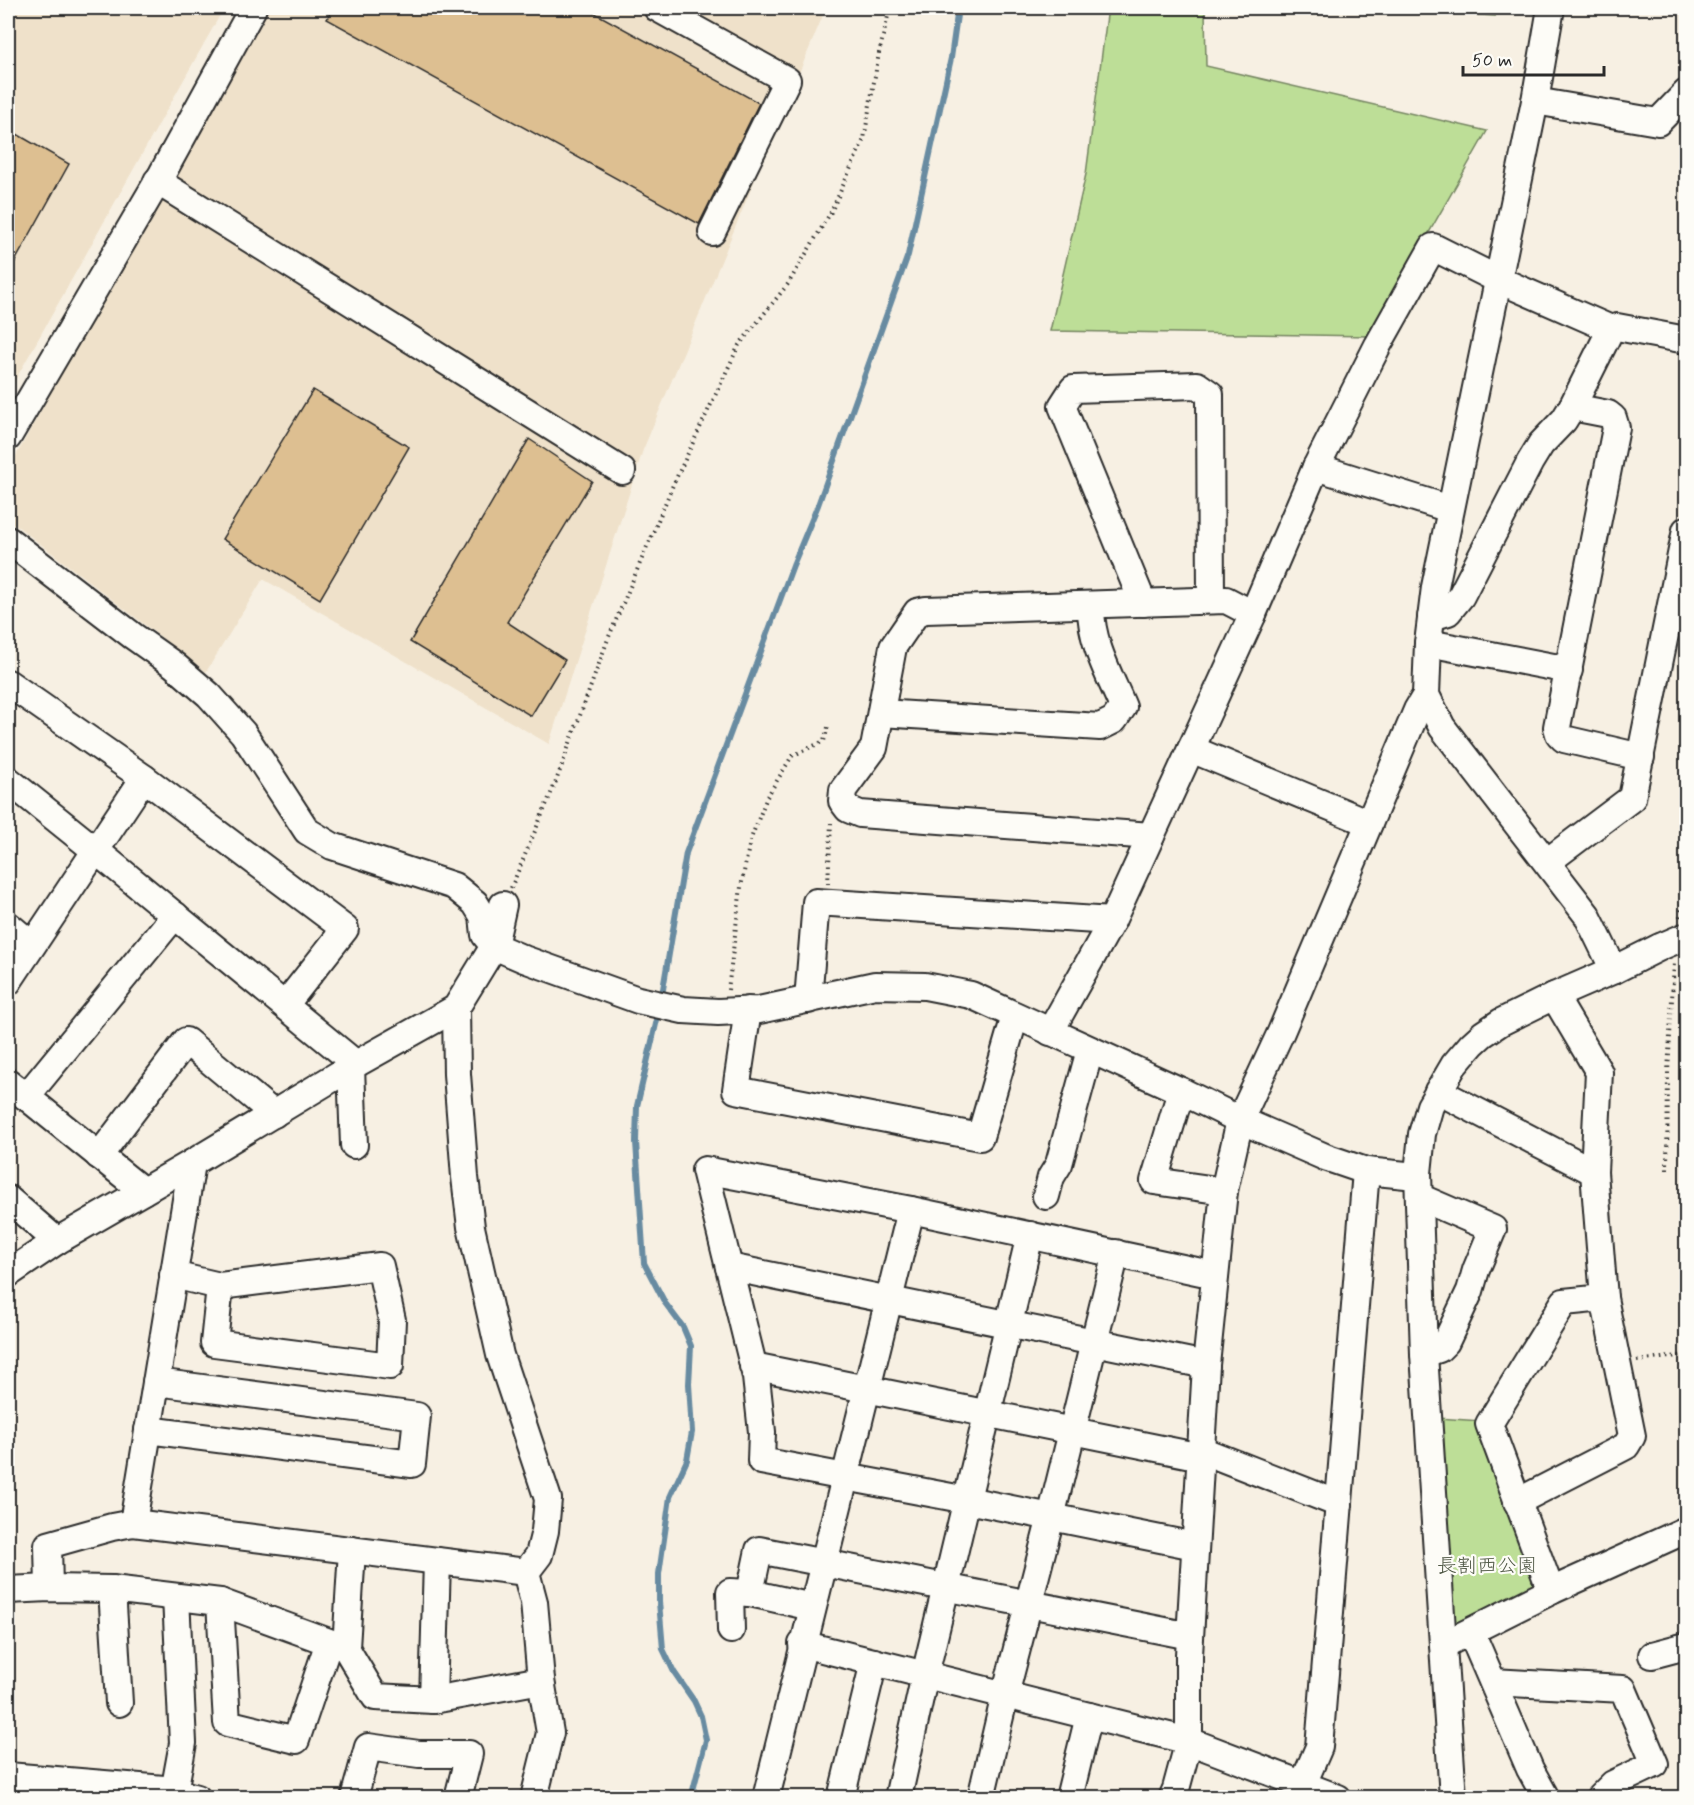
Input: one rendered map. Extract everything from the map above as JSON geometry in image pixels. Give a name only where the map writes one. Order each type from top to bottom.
[{"type":"street","points":[[8,437],[158,181],[253,8]]},
{"type":"street","points":[[657,8],[787,80],[712,232]]},
{"type":"street","points":[[1172,1797],[1189,1741],[1190,1636],[1206,1365],[1224,1191],[1240,1120],[1281,1032],[1417,710],[1426,695],[1428,643],[1435,587],[1535,101],[1551,8]]},
{"type":"street","points":[[1535,101],[1658,122],[1686,93]]},
{"type":"street","points":[[158,181],[622,471]]},
{"type":"street","points":[[1050,1032],[1112,921],[1253,614],[1316,467],[1378,345],[1433,246],[1498,280],[1611,329],[1617,327],[1686,340]]},
{"type":"street","points":[[1431,617],[1448,612],[1461,596],[1530,462],[1541,444],[1564,420],[1572,407],[1611,329]]},
{"type":"street","points":[[1143,603],[1062,406],[1073,389],[1197,385],[1210,394],[1211,600]]},
{"type":"street","points":[[1572,407],[1608,414],[1613,418],[1616,428],[1557,727],[1564,739],[1641,757]]},
{"type":"street","points":[[1316,467],[1450,509]]},
{"type":"street","points":[[1547,862],[1632,798],[1686,530]]},
{"type":"street","points":[[8,540],[174,665],[209,695],[243,733],[307,831],[332,846],[454,886],[475,903],[483,916],[485,935],[494,946],[638,1000],[683,1010],[759,1010],[875,986],[925,986],[971,995],[1324,1157],[1366,1171],[1398,1175],[1418,1185],[1493,1229],[1470,1291],[1446,1342],[1439,1349],[1425,1354]]},
{"type":"street","points":[[1151,836],[860,814],[848,809],[842,801],[843,790],[874,748],[893,647],[917,612],[926,610],[1226,600],[1253,614]]},
{"type":"street","points":[[880,713],[1100,728],[1114,720],[1123,707],[1093,635],[1091,605]]},
{"type":"street","points":[[1428,643],[1569,670]]},
{"type":"street","points":[[8,684],[144,778],[345,929],[285,1005]]},
{"type":"street","points":[[1426,695],[1442,727],[1587,915],[1614,970]]},
{"type":"street","points":[[1191,749],[1369,823]]},
{"type":"street","points":[[8,982],[144,778]]},
{"type":"street","points":[[8,780],[285,1005],[353,1065],[354,1145]]},
{"type":"street","points":[[808,1000],[816,902],[1112,921]]},
{"type":"street","points":[[8,1274],[57,1240],[192,1163],[353,1065],[456,1008],[494,946],[504,904]]},
{"type":"street","points":[[143,1191],[17,1090],[175,915]]},
{"type":"street","points":[[8,925],[32,945]]},
{"type":"street","points":[[1454,1797],[1425,1354],[1418,1185],[1422,1134],[1430,1106],[1438,1091],[1454,1065],[1483,1034],[1501,1022],[1675,939]]},
{"type":"street","points":[[1517,1502],[1626,1446],[1632,1436],[1604,1298],[1594,1172],[1599,1072],[1554,996]]},
{"type":"street","points":[[456,1008],[456,1074],[471,1227],[500,1355],[548,1499],[545,1531],[539,1555],[526,1572]]},
{"type":"street","points":[[736,1011],[736,1090],[980,1137],[1015,1016]]},
{"type":"street","points":[[99,1156],[186,1041],[274,1114]]},
{"type":"street","points":[[1046,1196],[1051,1177],[1059,1164],[1090,1050]]},
{"type":"street","points":[[1181,1091],[1155,1181],[1224,1191]]},
{"type":"street","points":[[1438,1091],[1594,1172]]},
{"type":"street","points":[[133,1523],[192,1163]]},
{"type":"street","points":[[1196,1546],[760,1461],[762,1432],[753,1366],[705,1170],[911,1210],[1215,1275]]},
{"type":"street","points":[[1304,1784],[1319,1747],[1366,1171]]},
{"type":"street","points":[[8,1199],[57,1240]]},
{"type":"street","points":[[766,1797],[911,1210]]},
{"type":"street","points":[[898,1797],[1030,1235]]},
{"type":"street","points":[[981,1797],[1116,1253]]},
{"type":"street","points":[[173,1275],[220,1286],[380,1266],[392,1320],[390,1366],[214,1343],[220,1286]]},
{"type":"street","points":[[729,1267],[1206,1365]]},
{"type":"street","points":[[1551,1592],[1489,1424],[1564,1302],[1604,1298]]},
{"type":"street","points":[[753,1366],[1072,1430],[1201,1453],[1339,1504]]},
{"type":"street","points":[[148,1430],[412,1464],[417,1416],[156,1382]]},
{"type":"street","points":[[49,1588],[48,1545],[133,1523],[526,1572]]},
{"type":"street","points":[[1443,1645],[1686,1530]]},
{"type":"street","points":[[220,1602],[227,1723],[296,1740],[337,1645],[352,1550]]},
{"type":"street","points":[[750,1593],[759,1550],[1190,1636]]},
{"type":"street","points":[[432,1700],[437,1561]]},
{"type":"street","points":[[526,1572],[534,1602],[541,1680],[550,1733],[534,1797]]},
{"type":"street","points":[[8,1590],[112,1589],[220,1602],[337,1645],[375,1697],[432,1700],[541,1680]]},
{"type":"street","points":[[112,1589],[119,1703]]},
{"type":"street","points":[[731,1630],[730,1592],[750,1593],[812,1607]]},
{"type":"street","points":[[8,1776],[164,1790],[186,1795],[176,1597]]},
{"type":"street","points":[[1471,1632],[1530,1769],[1546,1797]]},
{"type":"street","points":[[802,1644],[1189,1741],[1337,1797]]},
{"type":"street","points":[[1652,1655],[1686,1646]]},
{"type":"street","points":[[841,1797],[874,1662]]},
{"type":"street","points":[[1493,1682],[1623,1689],[1655,1764],[1613,1784],[1599,1797]]},
{"type":"street","points":[[1070,1797],[1089,1716]]},
{"type":"street","points":[[354,1797],[368,1747],[419,1754],[470,1754],[458,1797]]},
{"type":"path","points":[[504,904],[555,784],[622,606],[673,485],[739,345],[788,284],[826,221],[864,139],[879,53],[890,8]]},
{"type":"path","points":[[736,1011],[741,887],[750,841],[767,797],[792,756],[824,741],[829,724]]},
{"type":"path","points":[[827,903],[831,823],[848,809]]},
{"type":"path","points":[[1667,1170],[1668,1072],[1675,939],[1686,876]]},
{"type":"path","points":[[1617,1364],[1686,1355]]},
{"type":"shaded area","points":[[8,8],[224,8],[8,393]]},
{"type":"shaded area","points":[[265,8],[826,8],[643,450],[549,744],[263,579],[206,672],[8,519],[8,470]]},
{"type":"green space","points":[[1108,8],[1205,8],[1206,66],[1487,131],[1370,336],[1050,331],[1086,174]]},
{"type":"green space","points":[[1378,8],[1500,8],[1495,16]]},
{"type":"green space","name":"長割西公園","points":[[1437,1418],[1481,1421],[1535,1584],[1452,1633]]},
{"type":"building","points":[[333,8],[586,8],[759,103],[699,224],[327,19]]},
{"type":"building","points":[[8,129],[69,164],[8,274]]},
{"type":"building","points":[[313,390],[409,447],[320,599],[222,539]]},
{"type":"building","points":[[529,439],[592,481],[507,622],[565,660],[531,716],[410,642]]},
{"type":"waterway","points":[[661,1001],[686,853],[793,565],[818,505],[908,255],[951,58],[958,8]]},
{"type":"waterway","points":[[659,1011],[637,1106],[636,1142],[644,1263],[665,1303],[683,1327],[691,1346],[689,1384],[692,1432],[687,1460],[670,1497],[659,1574],[663,1649],[674,1672],[694,1701],[701,1716],[706,1740],[691,1798]]}]
